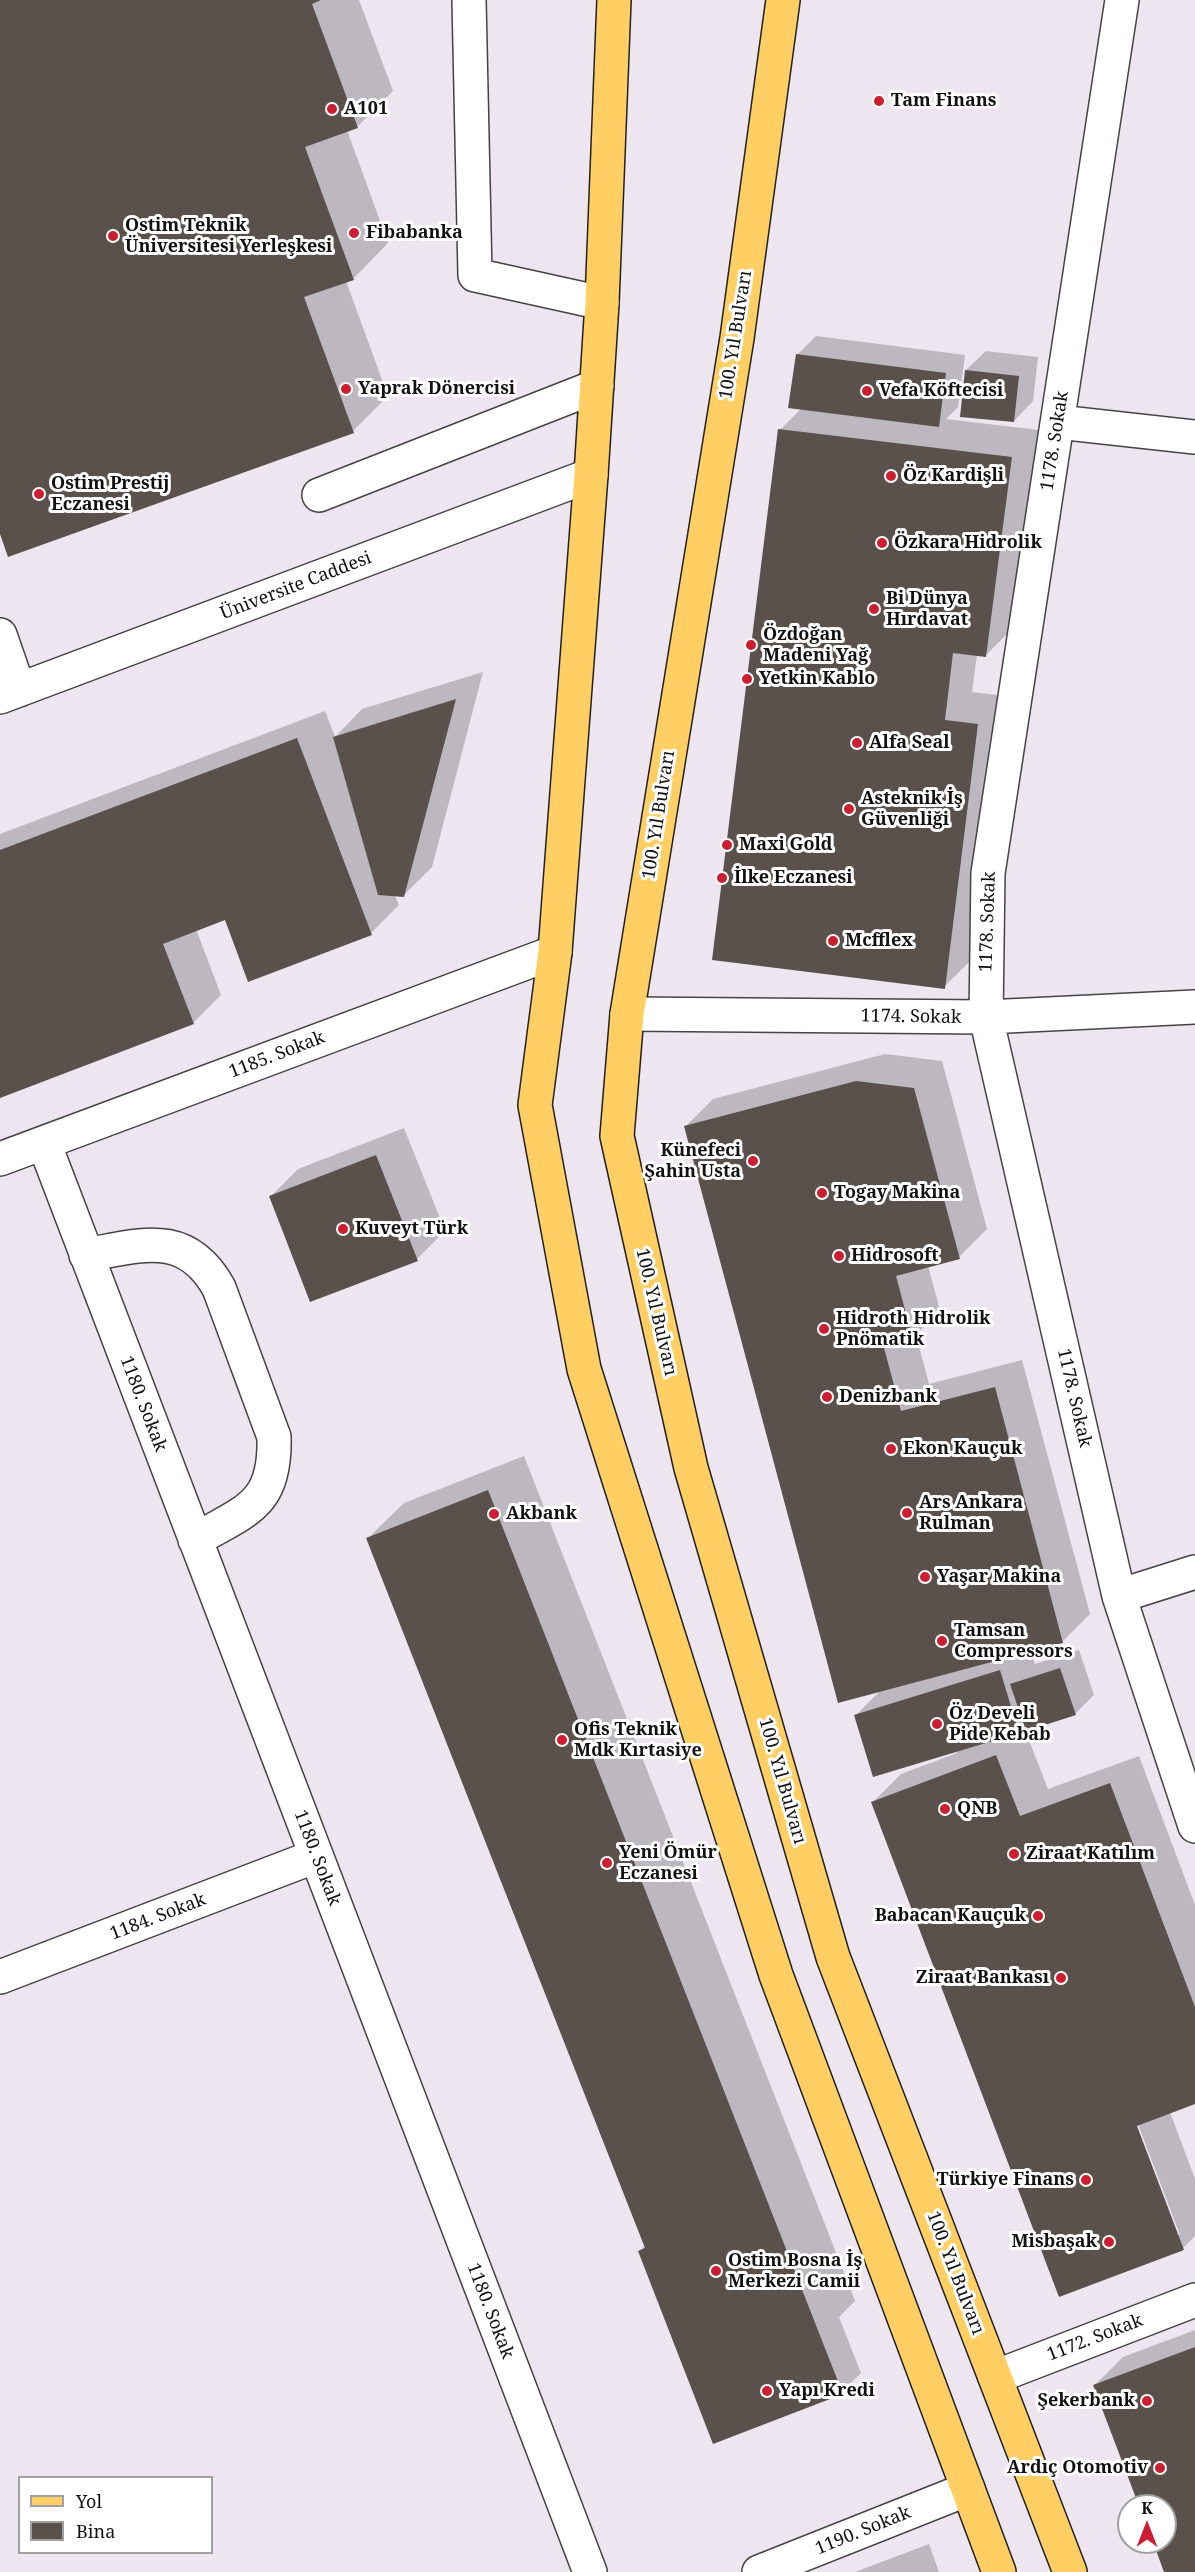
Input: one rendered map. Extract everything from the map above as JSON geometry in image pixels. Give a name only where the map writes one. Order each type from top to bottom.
[{"type":"main road","points":[[614,0],[602,303],[591,475],[555,952],[535,1105],[584,1369],[776,1975],[999,2572]]},
{"type":"main road","name":"100. Yıl Bulvarı","points":[[783,0],[736,338],[627,1014],[617,1136],[691,1468],[833,1957],[1070,2572]]},
{"type":"street","points":[[469,0],[475,275],[602,303]]},
{"type":"street","name":"1178. Sokak","points":[[1122,0],[988,873],[986,1017],[1119,1596],[1195,1827]]},
{"type":"street","points":[[319,495],[597,386]]},
{"type":"street","points":[[1058,422],[1195,437]]},
{"type":"street","name":"Üniversite Caddesi","points":[[10,694],[591,475]]},
{"type":"street","points":[[0,635],[10,694]]},
{"type":"street","name":"1185. Sokak","points":[[0,1159],[555,952]]},
{"type":"street","name":"1174. Sokak","points":[[627,1014],[986,1017],[1195,1007]]},
{"type":"street","name":"1180. Sokak","points":[[44,1143],[590,2572]]},
{"type":"street","points":[[86,1255],[150,1244],[178,1248],[212,1275],[219,1288],[274,1437],[275,1456],[271,1475],[255,1506],[195,1540]]},
{"type":"street","points":[[1119,1596],[1195,1572]]},
{"type":"street","name":"1184. Sokak","points":[[0,1977],[316,1856]]},
{"type":"street","name":"1172. Sokak","points":[[995,2377],[1195,2300]]},
{"type":"street","name":"1190. Sokak","points":[[759,2572],[968,2489]]},
{"type":"shaded area","points":[[0,0],[1195,0],[1195,2572],[0,2572]]},
{"type":"building","points":[[0,0],[321,0],[312,4],[358,128],[305,147],[354,280],[304,297],[354,433],[8,557],[0,534]]},
{"type":"building","name":"Vefa Köftecisi","points":[[796,354],[946,373],[939,427],[788,408]]},
{"type":"building","points":[[965,370],[1019,376],[1014,422],[960,417]]},
{"type":"building","points":[[778,429],[1012,457],[986,657],[953,653],[945,720],[978,724],[945,989],[712,960]]},
{"type":"building","points":[[456,699],[404,897],[378,895],[333,737]]},
{"type":"building","points":[[297,738],[372,935],[248,982],[225,920],[163,944],[194,1024],[0,1098],[0,850]]},
{"type":"building","points":[[856,1081],[914,1088],[960,1259],[896,1276],[913,1340],[884,1348],[901,1411],[995,1387],[1063,1643],[838,1703],[684,1126]]},
{"type":"building","name":"Kuveyt Türk","points":[[376,1155],[418,1261],[310,1302],[269,1196]]},
{"type":"building","points":[[488,1490],[843,2394],[713,2444],[638,2251],[645,2248],[366,1538]]},
{"type":"building","points":[[1060,1668],[1076,1715],[1026,1731],[1010,1684]]},
{"type":"building","name":"Öz Develi Pide Kebab","points":[[1000,1670],[1019,1733],[873,1777],[854,1715]]},
{"type":"building","points":[[996,1755],[1020,1816],[1110,1783],[1195,2007],[1195,2104],[1137,2126],[1184,2250],[1059,2297],[871,1802]]},
{"type":"building","points":[[1195,2347],[1195,2572],[1164,2572],[1157,2554],[1177,2554],[1177,2494],[1134,2494],[1093,2385]]},
{"type":"place","name":"Tam Finans","points":[[879,101]]},
{"type":"place","name":"A101","points":[[332,109]]},
{"type":"place","name":"Fibabanka","points":[[354,233]]},
{"type":"place","name":"Ostim Teknik Üniversitesi Yerleşkesi","points":[[113,236]]},
{"type":"place","name":"Yaprak Dönercisi","points":[[346,389]]},
{"type":"place","name":"Vefa Köftecisi","points":[[867,391]]},
{"type":"place","name":"Öz Kardişli","points":[[891,476]]},
{"type":"place","name":"Ostim Prestij Eczanesi","points":[[39,494]]},
{"type":"place","name":"Özkara Hidrolik","points":[[882,543]]},
{"type":"place","name":"Bi Dünya Hırdavat","points":[[874,609]]},
{"type":"place","name":"Özdoğan Madeni Yağ","points":[[751,645]]},
{"type":"place","name":"Yetkin Kablo","points":[[747,679]]},
{"type":"place","name":"Alfa Seal","points":[[857,743]]},
{"type":"place","name":"Asteknik İş Güvenliği","points":[[849,809]]},
{"type":"place","name":"Maxi Gold","points":[[727,845]]},
{"type":"place","name":"İlke Eczanesi","points":[[722,878]]},
{"type":"place","name":"Mcfflex","points":[[833,941]]},
{"type":"place","name":"Künefeci Şahin Usta","points":[[753,1161]]},
{"type":"place","name":"Togay Makina","points":[[822,1193]]},
{"type":"place","name":"Kuveyt Türk","points":[[343,1229]]},
{"type":"place","name":"Hidrosoft","points":[[839,1256]]},
{"type":"place","name":"Hidroth Hidrolik Pnömatik","points":[[824,1329]]},
{"type":"place","name":"Denizbank","points":[[827,1397]]},
{"type":"place","name":"Ekon Kauçuk","points":[[891,1449]]},
{"type":"place","name":"Ars Ankara Rulman","points":[[907,1513]]},
{"type":"place","name":"Akbank","points":[[494,1514]]},
{"type":"place","name":"Yaşar Makina","points":[[925,1577]]},
{"type":"place","name":"Tamsan Compressors","points":[[942,1641]]},
{"type":"place","name":"Öz Develi Pide Kebab","points":[[937,1724]]},
{"type":"place","name":"Ofis Teknik Mdk Kırtasiye","points":[[562,1740]]},
{"type":"place","name":"QNB","points":[[945,1809]]},
{"type":"place","name":"Ziraat Katılım","points":[[1014,1854]]},
{"type":"place","name":"Yeni Ömür Eczanesi","points":[[607,1863]]},
{"type":"place","name":"Babacan Kauçuk","points":[[1038,1916]]},
{"type":"place","name":"Ziraat Bankası","points":[[1061,1978]]},
{"type":"place","name":"Türkiye Finans","points":[[1086,2180]]},
{"type":"place","name":"Misbaşak","points":[[1109,2242]]},
{"type":"place","name":"Ostim Bosna İş Merkezi Camii","points":[[716,2271]]},
{"type":"place","name":"Yapı Kredi","points":[[767,2391]]},
{"type":"place","name":"Şekerbank","points":[[1147,2401]]},
{"type":"place","name":"Ardıç Otomotiv","points":[[1160,2468]]}]
